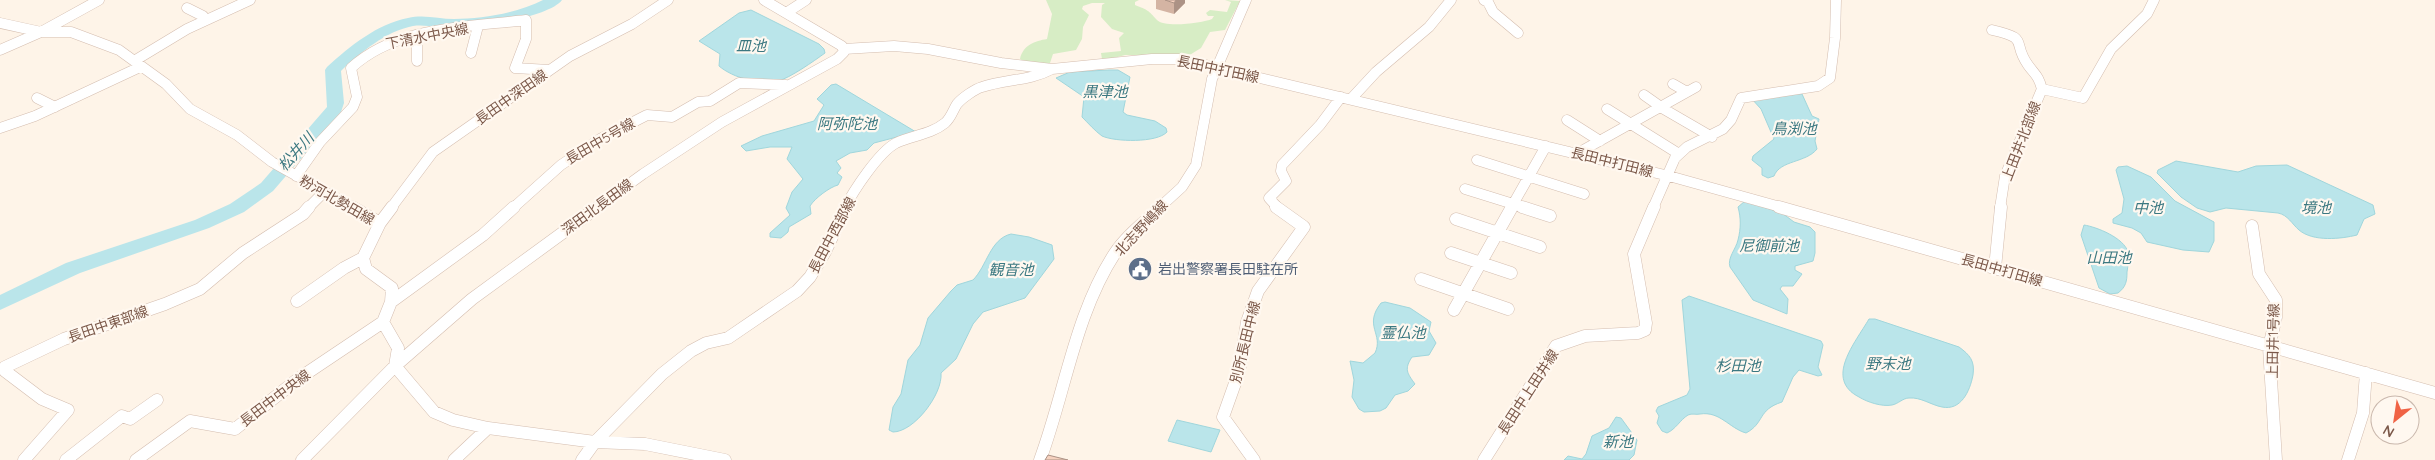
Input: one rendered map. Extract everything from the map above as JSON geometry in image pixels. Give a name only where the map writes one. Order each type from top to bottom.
[{"type":"street","points":[[0,50],[41,32],[99,0]]},
{"type":"street","points":[[0,128],[55,107],[137,64],[202,21],[250,0]]},
{"type":"street","name":"長田中深田線","points":[[380,222],[433,152],[570,56],[632,24],[668,0]]},
{"type":"street","points":[[764,0],[837,42],[844,49]]},
{"type":"street","points":[[786,13],[806,0]]},
{"type":"street","name":"北志野嶋線","points":[[1040,460],[1100,282],[1116,253],[1139,226],[1180,187],[1196,165],[1209,90],[1216,66],[1246,0]]},
{"type":"street","name":"別所長田中線","points":[[1254,460],[1223,416],[1239,372],[1247,322],[1258,291],[1304,227],[1273,205],[1269,198],[1286,181],[1281,171],[1282,166],[1346,98],[1381,67],[1404,51],[1435,20],[1450,0]]},
{"type":"street","points":[[1484,0],[1488,2],[1493,12],[1518,33]]},
{"type":"street","points":[[1606,109],[1680,154],[1687,147],[1723,130],[1731,120],[1741,98],[1818,86],[1830,78],[1835,38],[1836,0]]},
{"type":"street","name":"上田井北部線","points":[[1995,268],[2005,176],[2042,88],[2084,98],[2111,49],[2147,14],[2154,0]]},
{"type":"street","points":[[187,8],[203,16],[202,21]]},
{"type":"street","name":"下清水中央線","points":[[294,175],[320,142],[353,107],[357,97],[351,68],[356,61],[387,42],[478,26],[526,20],[528,31],[525,47],[515,68],[549,70]]},
{"type":"street","name":"粉河北勢田線","points":[[0,23],[41,32],[71,32],[119,50],[166,84],[190,109],[237,135],[255,151],[272,162],[380,222],[363,258]]},
{"type":"street","points":[[471,53],[478,26]]},
{"type":"street","points":[[1992,30],[2013,35],[2019,41],[2028,65],[2038,75],[2042,88]]},
{"type":"street","points":[[417,36],[417,61]]},
{"type":"street","name":"長田中打田線","points":[[844,49],[894,46],[928,49],[1001,63],[1052,69],[1152,59],[1181,59],[1216,66],[1669,176],[2269,348],[2435,393]]},
{"type":"street","name":"深田北長田線","points":[[302,460],[395,366],[472,299],[620,191],[722,122],[837,59],[844,49]]},
{"type":"street","name":"長田中西部線","points":[[582,460],[594,442],[662,374],[691,351],[706,343],[728,338],[797,291],[810,277],[825,252],[851,196],[884,153],[896,143],[928,134],[940,127],[948,121],[958,103],[981,87],[1037,77],[1052,69]]},
{"type":"street","name":"長田中5号線","points":[[391,302],[483,235],[561,165],[600,139],[651,113],[672,116],[698,102],[710,101],[739,83],[788,85]]},
{"type":"street","points":[[1578,153],[1692,90],[1673,84]]},
{"type":"street","points":[[1644,96],[1712,136]]},
{"type":"street","points":[[37,98],[55,107]]},
{"type":"street","points":[[1567,120],[1600,141]]},
{"type":"street","points":[[1454,310],[1546,146]]},
{"type":"street","name":"長田中上田井線","points":[[1484,460],[1556,346],[1565,340],[1577,337],[1638,333],[1645,330],[1646,323],[1634,254],[1669,176],[1675,158],[1680,154]]},
{"type":"street","points":[[1477,160],[1584,194]]},
{"type":"street","points":[[1465,189],[1550,216]]},
{"type":"street","name":"長田中東部線","points":[[24,460],[68,410],[42,399],[5,371],[5,368],[64,339],[166,304],[200,289],[243,253],[303,214],[324,192]]},
{"type":"street","points":[[1456,219],[1540,247]]},
{"type":"street","name":"上田井1号線","points":[[2252,226],[2259,274],[2276,300],[2276,317],[2269,348],[2276,460]]},
{"type":"street","points":[[1451,253],[1511,273]]},
{"type":"street","points":[[297,302],[344,268],[363,258],[366,269],[392,288],[391,302],[383,322],[398,348],[395,366],[434,412],[453,420],[488,428],[594,442],[645,444],[725,460]]},
{"type":"street","points":[[1421,279],[1508,309]]},
{"type":"street","name":"長田中中央線","points":[[136,460],[190,421],[234,429],[298,379],[383,322]]},
{"type":"street","points":[[2348,460],[2364,412],[2366,373]]},
{"type":"street","points":[[66,460],[122,416],[130,419],[157,400]]},
{"type":"street","points":[[454,460],[488,428]]},
{"type":"green space","points":[[1046,0],[1139,0],[1135,2],[1135,5],[1148,11],[1157,20],[1167,24],[1201,22],[1212,19],[1214,16],[1208,16],[1206,13],[1210,10],[1227,12],[1231,2],[1225,0],[1240,1],[1225,30],[1210,32],[1201,48],[1188,56],[1125,55],[1106,60],[1102,59],[1101,53],[1121,51],[1119,38],[1124,33],[1112,29],[1101,17],[1102,5],[1105,3],[1092,3],[1083,6],[1082,9],[1089,15],[1083,27],[1082,39],[1076,50],[1053,54],[1050,63],[1038,65],[1027,63],[1020,59],[1024,50],[1030,44],[1047,39],[1052,14]]},
{"type":"water","name":"皿池","points":[[751,10],[819,44],[825,53],[795,73],[778,81],[747,80],[725,70],[719,66],[720,54],[699,41],[739,13]]},
{"type":"water","name":"黒津池","points":[[1118,70],[1130,77],[1123,112],[1127,115],[1155,121],[1166,128],[1167,132],[1162,136],[1136,140],[1102,136],[1082,117],[1084,97],[1056,78],[1070,72]]},
{"type":"water","name":"阿弥陀池","points":[[836,84],[916,132],[874,143],[867,150],[850,153],[836,161],[841,168],[837,173],[842,177],[838,185],[827,190],[815,200],[810,206],[811,214],[789,227],[788,232],[781,238],[770,237],[770,233],[790,215],[786,208],[792,192],[803,179],[787,159],[792,147],[770,147],[746,151],[741,146],[762,136],[814,121],[824,105],[817,99],[831,85]]},
{"type":"water","name":"鳥渕池","points":[[1791,93],[1802,94],[1812,116],[1819,119],[1815,141],[1817,149],[1806,157],[1787,164],[1777,171],[1774,176],[1768,178],[1762,175],[1762,168],[1752,160],[1753,156],[1774,139],[1761,109],[1751,98]]},
{"type":"water","name":"境池","points":[[2176,161],[2238,172],[2256,166],[2287,165],[2373,205],[2375,214],[2364,219],[2357,235],[2343,238],[2319,238],[2305,234],[2287,218],[2278,213],[2226,208],[2210,212],[2197,208],[2181,197],[2157,173],[2158,170]]},
{"type":"water","name":"中池","points":[[2127,166],[2151,177],[2175,201],[2214,222],[2214,241],[2209,252],[2183,250],[2147,242],[2141,233],[2132,228],[2113,223],[2113,219],[2122,213],[2124,199],[2116,170],[2118,167]]},
{"type":"water","name":"尼御前池","points":[[1745,201],[1782,213],[1794,222],[1810,227],[1815,232],[1813,261],[1795,266],[1795,270],[1802,274],[1793,286],[1782,286],[1780,289],[1788,299],[1787,314],[1753,300],[1730,267],[1730,260],[1740,231],[1738,207]]},
{"type":"water","name":"山田池","points":[[2084,225],[2096,228],[2116,238],[2128,252],[2126,284],[2118,293],[2110,294],[2099,288],[2081,235]]},
{"type":"water","name":"観音池","points":[[1011,234],[1029,237],[1052,245],[1054,259],[1025,298],[983,312],[973,324],[956,359],[941,373],[937,391],[926,410],[910,426],[893,432],[889,430],[893,407],[901,394],[908,360],[920,345],[928,318],[957,285],[973,280],[993,247],[998,241]]},
{"type":"water","name":"杉田池","points":[[1689,296],[1821,341],[1823,345],[1818,367],[1822,375],[1818,376],[1799,370],[1793,377],[1782,402],[1768,409],[1756,425],[1746,433],[1734,428],[1719,417],[1707,414],[1690,414],[1667,433],[1662,431],[1657,423],[1659,416],[1656,411],[1658,407],[1687,395],[1690,389],[1682,300]]},
{"type":"water","name":"霊仏池","points":[[1385,302],[1410,308],[1431,322],[1429,331],[1436,343],[1429,355],[1412,357],[1407,368],[1415,384],[1408,391],[1395,395],[1386,408],[1380,411],[1364,412],[1359,409],[1352,397],[1354,380],[1350,361],[1363,363],[1375,353],[1377,340],[1374,318],[1381,303]]},
{"type":"water","name":"野末池","points":[[1869,319],[1875,319],[1959,347],[1963,350],[1971,359],[1973,366],[1970,387],[1964,398],[1954,406],[1949,407],[1938,406],[1913,398],[1905,399],[1892,405],[1884,405],[1866,401],[1849,389],[1844,381],[1843,371],[1846,360],[1850,349]]},
{"type":"water","name":"新池","points":[[1616,417],[1621,418],[1637,440],[1634,455],[1629,460],[1564,460],[1568,456],[1582,459],[1586,454],[1592,436],[1609,428]]},
{"type":"water","points":[[1177,420],[1220,430],[1211,452],[1168,441]]},
{"type":"building","points":[[1165,0],[1176,0],[1174,3]]},
{"type":"building","points":[[1048,455],[1068,460],[1045,460]]},
{"type":"waterway","name":"松井川","points":[[0,303],[73,268],[202,224],[237,208],[267,187],[335,108],[333,70],[358,48],[379,35],[409,22],[455,24],[478,22],[535,9],[554,0]]},
{"type":"place","name":"岩出警察署長田駐在所","points":[[1140,269]]}]
